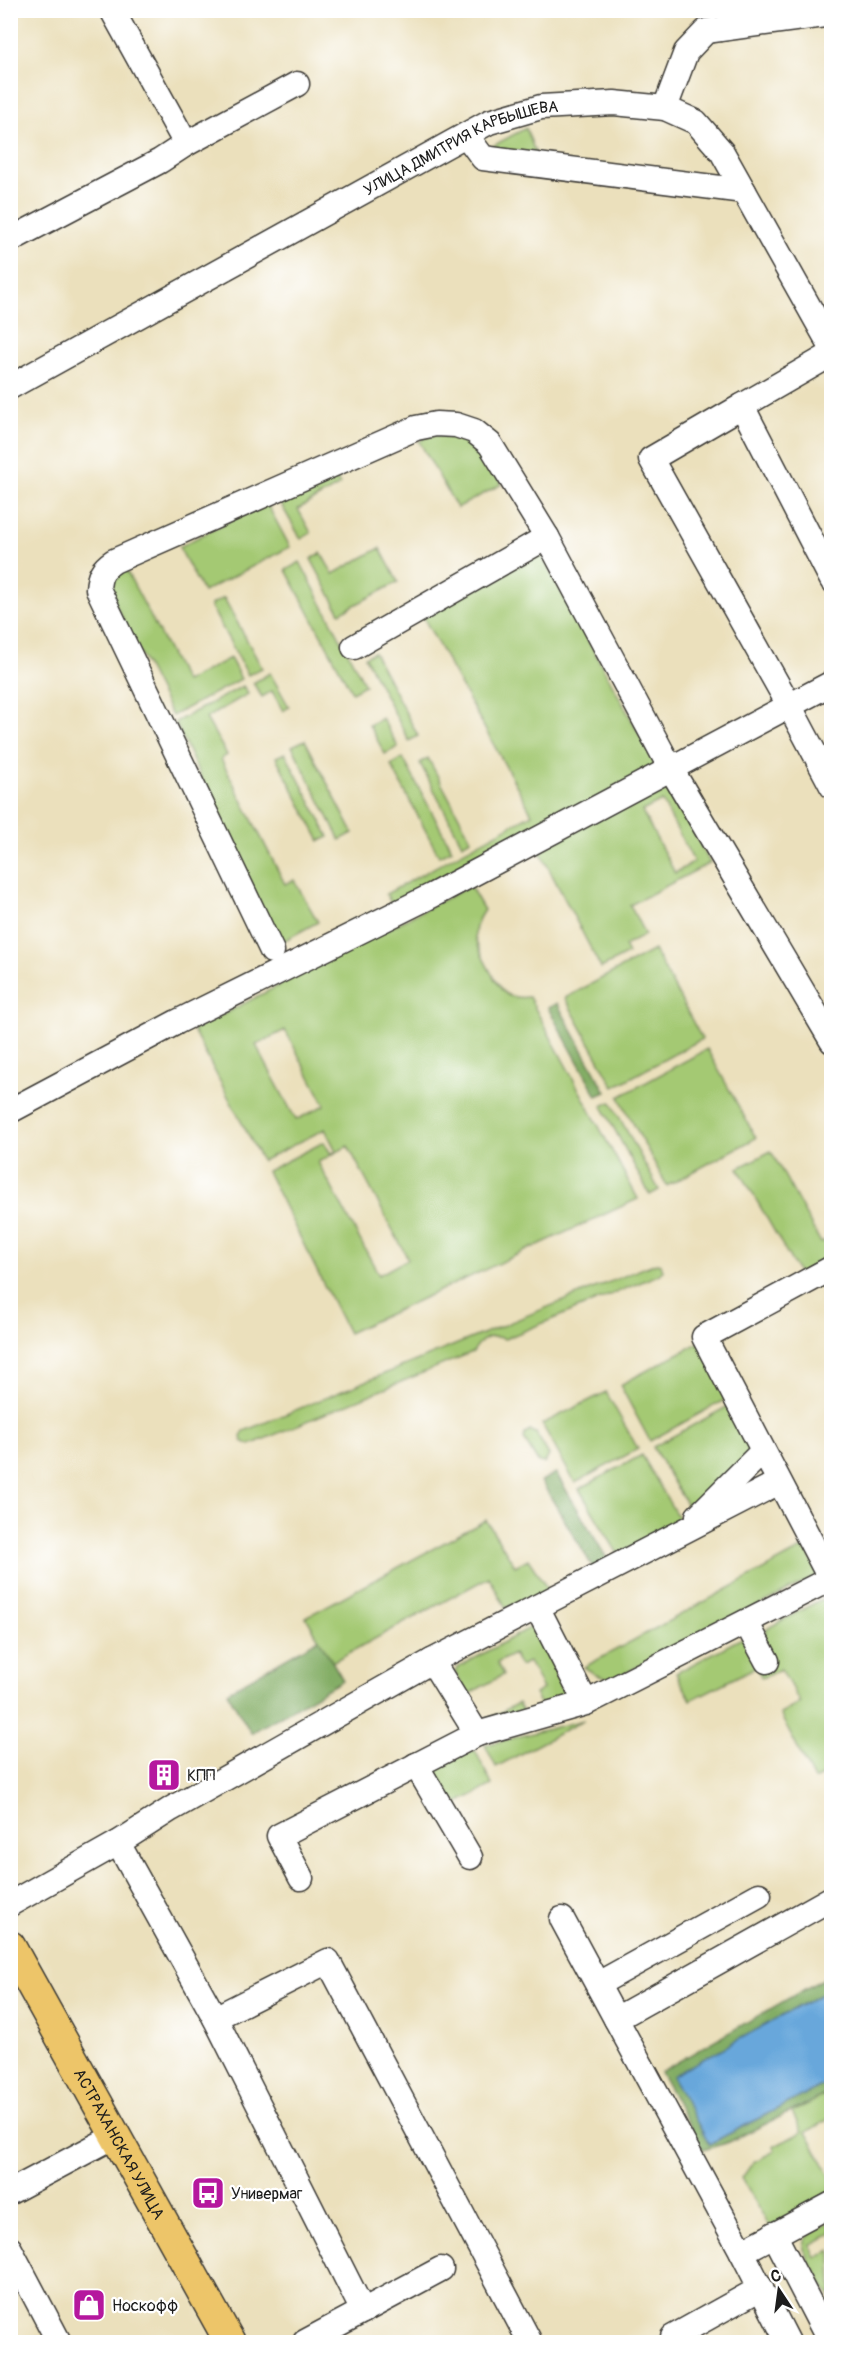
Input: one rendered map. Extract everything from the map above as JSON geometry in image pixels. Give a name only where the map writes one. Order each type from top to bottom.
[{"type":"main road","name":"АСТРАХАНСКАЯ УЛИЦА","points":[[10,1947],[230,2343]]},
{"type":"street","points":[[111,10],[186,144]]},
{"type":"street","points":[[665,108],[686,52],[706,31],[831,14]]},
{"type":"street","points":[[10,240],[160,161],[186,144],[297,84]]},
{"type":"street","name":"УЛИЦА ДМИТРИЯ КАРБЫШЕВА","points":[[10,387],[489,122],[541,107],[614,103],[665,108],[696,122],[722,152],[831,348]]},
{"type":"street","points":[[466,135],[483,158],[744,191]]},
{"type":"street","points":[[831,354],[651,459],[789,705],[831,786]]},
{"type":"street","points":[[742,406],[831,580]]},
{"type":"street","points":[[272,951],[98,589],[99,575],[104,567],[114,561],[405,433],[436,424],[456,424],[474,431],[489,444],[547,537],[671,769],[831,1041]]},
{"type":"street","points":[[354,647],[547,537]]},
{"type":"street","points":[[10,1111],[177,1022],[433,895],[831,683]]},
{"type":"street","points":[[301,1878],[279,1836],[477,1734],[586,1703],[831,1580],[704,1337],[831,1268]]},
{"type":"street","points":[[682,1533],[763,1451]]},
{"type":"street","points":[[10,1904],[118,1843],[171,1809],[432,1661],[779,1482]]},
{"type":"street","points":[[537,1607],[586,1703]]},
{"type":"street","points":[[746,1622],[767,1661]]},
{"type":"street","points":[[432,1661],[477,1734]]},
{"type":"street","points":[[416,1765],[470,1857]]},
{"type":"street","points":[[118,1843],[215,2018],[363,2311]]},
{"type":"street","points":[[598,1984],[759,1895]]},
{"type":"street","points":[[616,2019],[831,1898]]},
{"type":"street","points":[[562,1919],[742,2252],[788,2343]]},
{"type":"street","points":[[215,2018],[328,1961],[530,2343]]},
{"type":"street","points":[[10,2192],[115,2136]]},
{"type":"street","points":[[742,2252],[831,2204]]},
{"type":"street","points":[[774,2234],[823,2311],[830,2343]]},
{"type":"street","points":[[10,2249],[59,2343]]},
{"type":"street","points":[[304,2343],[441,2269]]},
{"type":"street","points":[[673,2337],[761,2288]]},
{"type":"green space","points":[[526,128],[538,160],[483,151]]},
{"type":"green space","points":[[431,435],[458,438],[475,446],[502,484],[457,508],[419,441]]},
{"type":"green space","points":[[333,472],[340,485],[298,509],[311,533],[301,539],[279,501]]},
{"type":"green space","points":[[266,502],[290,547],[203,592],[179,547]]},
{"type":"green space","points":[[380,548],[398,582],[340,613],[311,559],[321,553],[333,574]]},
{"type":"green space","points":[[539,551],[657,766],[395,910],[386,894],[532,814],[422,615]]},
{"type":"green space","points":[[300,562],[365,685],[352,692],[286,570]]},
{"type":"green space","points":[[123,564],[185,682],[230,658],[241,679],[172,716],[106,586]]},
{"type":"green space","points":[[224,598],[262,668],[248,675],[210,605]]},
{"type":"green space","points":[[374,652],[418,736],[409,741],[365,657]]},
{"type":"green space","points":[[270,673],[289,707],[283,711],[272,691],[262,697],[253,683]]},
{"type":"green space","points":[[243,686],[248,694],[206,718],[227,755],[221,759],[285,884],[294,880],[318,922],[278,944],[175,722]]},
{"type":"green space","points":[[382,718],[398,747],[385,754],[369,725]]},
{"type":"green space","points":[[305,740],[353,833],[340,840],[292,746]]},
{"type":"green space","points":[[285,753],[329,837],[320,841],[276,757]]},
{"type":"green space","points":[[403,758],[452,850],[439,856],[391,765]]},
{"type":"green space","points":[[428,758],[471,839],[462,844],[420,763]]},
{"type":"green space","points":[[667,781],[710,863],[630,905],[645,935],[624,946],[628,954],[601,968],[538,848]],"holes":[[[662,801],[694,862],[675,873],[642,811]]]},
{"type":"green space","points":[[470,886],[484,910],[477,922],[475,936],[488,967],[506,994],[529,997],[638,1199],[348,1333],[267,1171],[324,1142],[331,1154],[336,1151],[325,1129],[262,1161],[193,1030]],"holes":[[[285,1030],[325,1105],[296,1120],[256,1045]],[[348,1146],[408,1259],[379,1275],[318,1162]]]},
{"type":"green space","points":[[654,950],[702,1039],[614,1087],[565,998]]},
{"type":"green space","points":[[557,1003],[606,1092],[597,1096],[548,1008]]},
{"type":"green space","points":[[707,1049],[756,1138],[667,1186],[619,1097]]},
{"type":"green space","points":[[611,1102],[659,1190],[650,1195],[602,1106]]},
{"type":"green space","points":[[771,1151],[821,1243],[831,1238],[831,1256],[799,1274],[738,1168]]},
{"type":"green space","points":[[656,1263],[661,1264],[663,1271],[658,1275],[505,1339],[486,1338],[473,1352],[250,1445],[242,1441],[244,1431]]},
{"type":"green space","points":[[700,1342],[730,1397],[650,1441],[620,1385]]},
{"type":"green space","points":[[606,1392],[638,1449],[575,1483],[542,1424]]},
{"type":"green space","points":[[732,1404],[756,1453],[692,1514],[653,1447]]},
{"type":"green space","points":[[530,1431],[536,1433],[549,1455],[545,1463],[538,1462],[524,1439],[525,1434]]},
{"type":"green space","points":[[642,1455],[680,1521],[618,1554],[579,1489]]},
{"type":"green space","points":[[556,1473],[609,1562],[595,1571],[541,1481]]},
{"type":"green space","points":[[486,1520],[515,1566],[528,1559],[551,1594],[506,1608],[489,1577],[332,1662],[306,1617]]},
{"type":"green space","points":[[805,1547],[819,1575],[612,1680],[596,1675],[584,1667]]},
{"type":"green space","points":[[831,1594],[831,1771],[814,1780],[780,1714],[800,1703],[781,1669],[762,1678],[756,1667],[691,1700],[676,1673],[738,1640],[765,1636],[766,1629]]},
{"type":"green space","points":[[533,1626],[539,1627],[575,1697],[519,1721],[484,1725],[483,1722],[518,1703],[524,1714],[541,1705],[535,1694],[543,1689],[529,1662],[520,1666],[513,1654],[497,1663],[503,1675],[467,1695],[455,1672],[457,1668]]},
{"type":"green space","points":[[319,1639],[343,1680],[251,1733],[227,1692]]},
{"type":"green space","points":[[584,1720],[496,1767],[485,1745]]},
{"type":"green space","points":[[475,1750],[492,1785],[452,1806],[434,1770],[445,1762]]},
{"type":"green space","points":[[831,1974],[831,1989],[673,2076],[709,2144],[831,2081],[831,2092],[729,2142],[703,2150],[660,2072]]},
{"type":"green space","points":[[831,2092],[831,2118],[806,2132],[831,2177],[831,2200],[769,2226],[742,2178],[753,2162],[775,2151],[773,2147],[802,2132],[792,2112]]},
{"type":"green space","points":[[831,2222],[831,2234],[810,2245],[816,2258],[831,2250],[832,2297],[830,2297],[804,2250],[804,2244],[808,2236]]},
{"type":"water","points":[[831,1989],[831,2081],[709,2144],[672,2076]]},
{"type":"place","name":"КПП","points":[[164,1775]]},
{"type":"place","name":"Универмаг","points":[[208,2193]]},
{"type":"place","name":"Носкофф","points":[[89,2305]]}]
